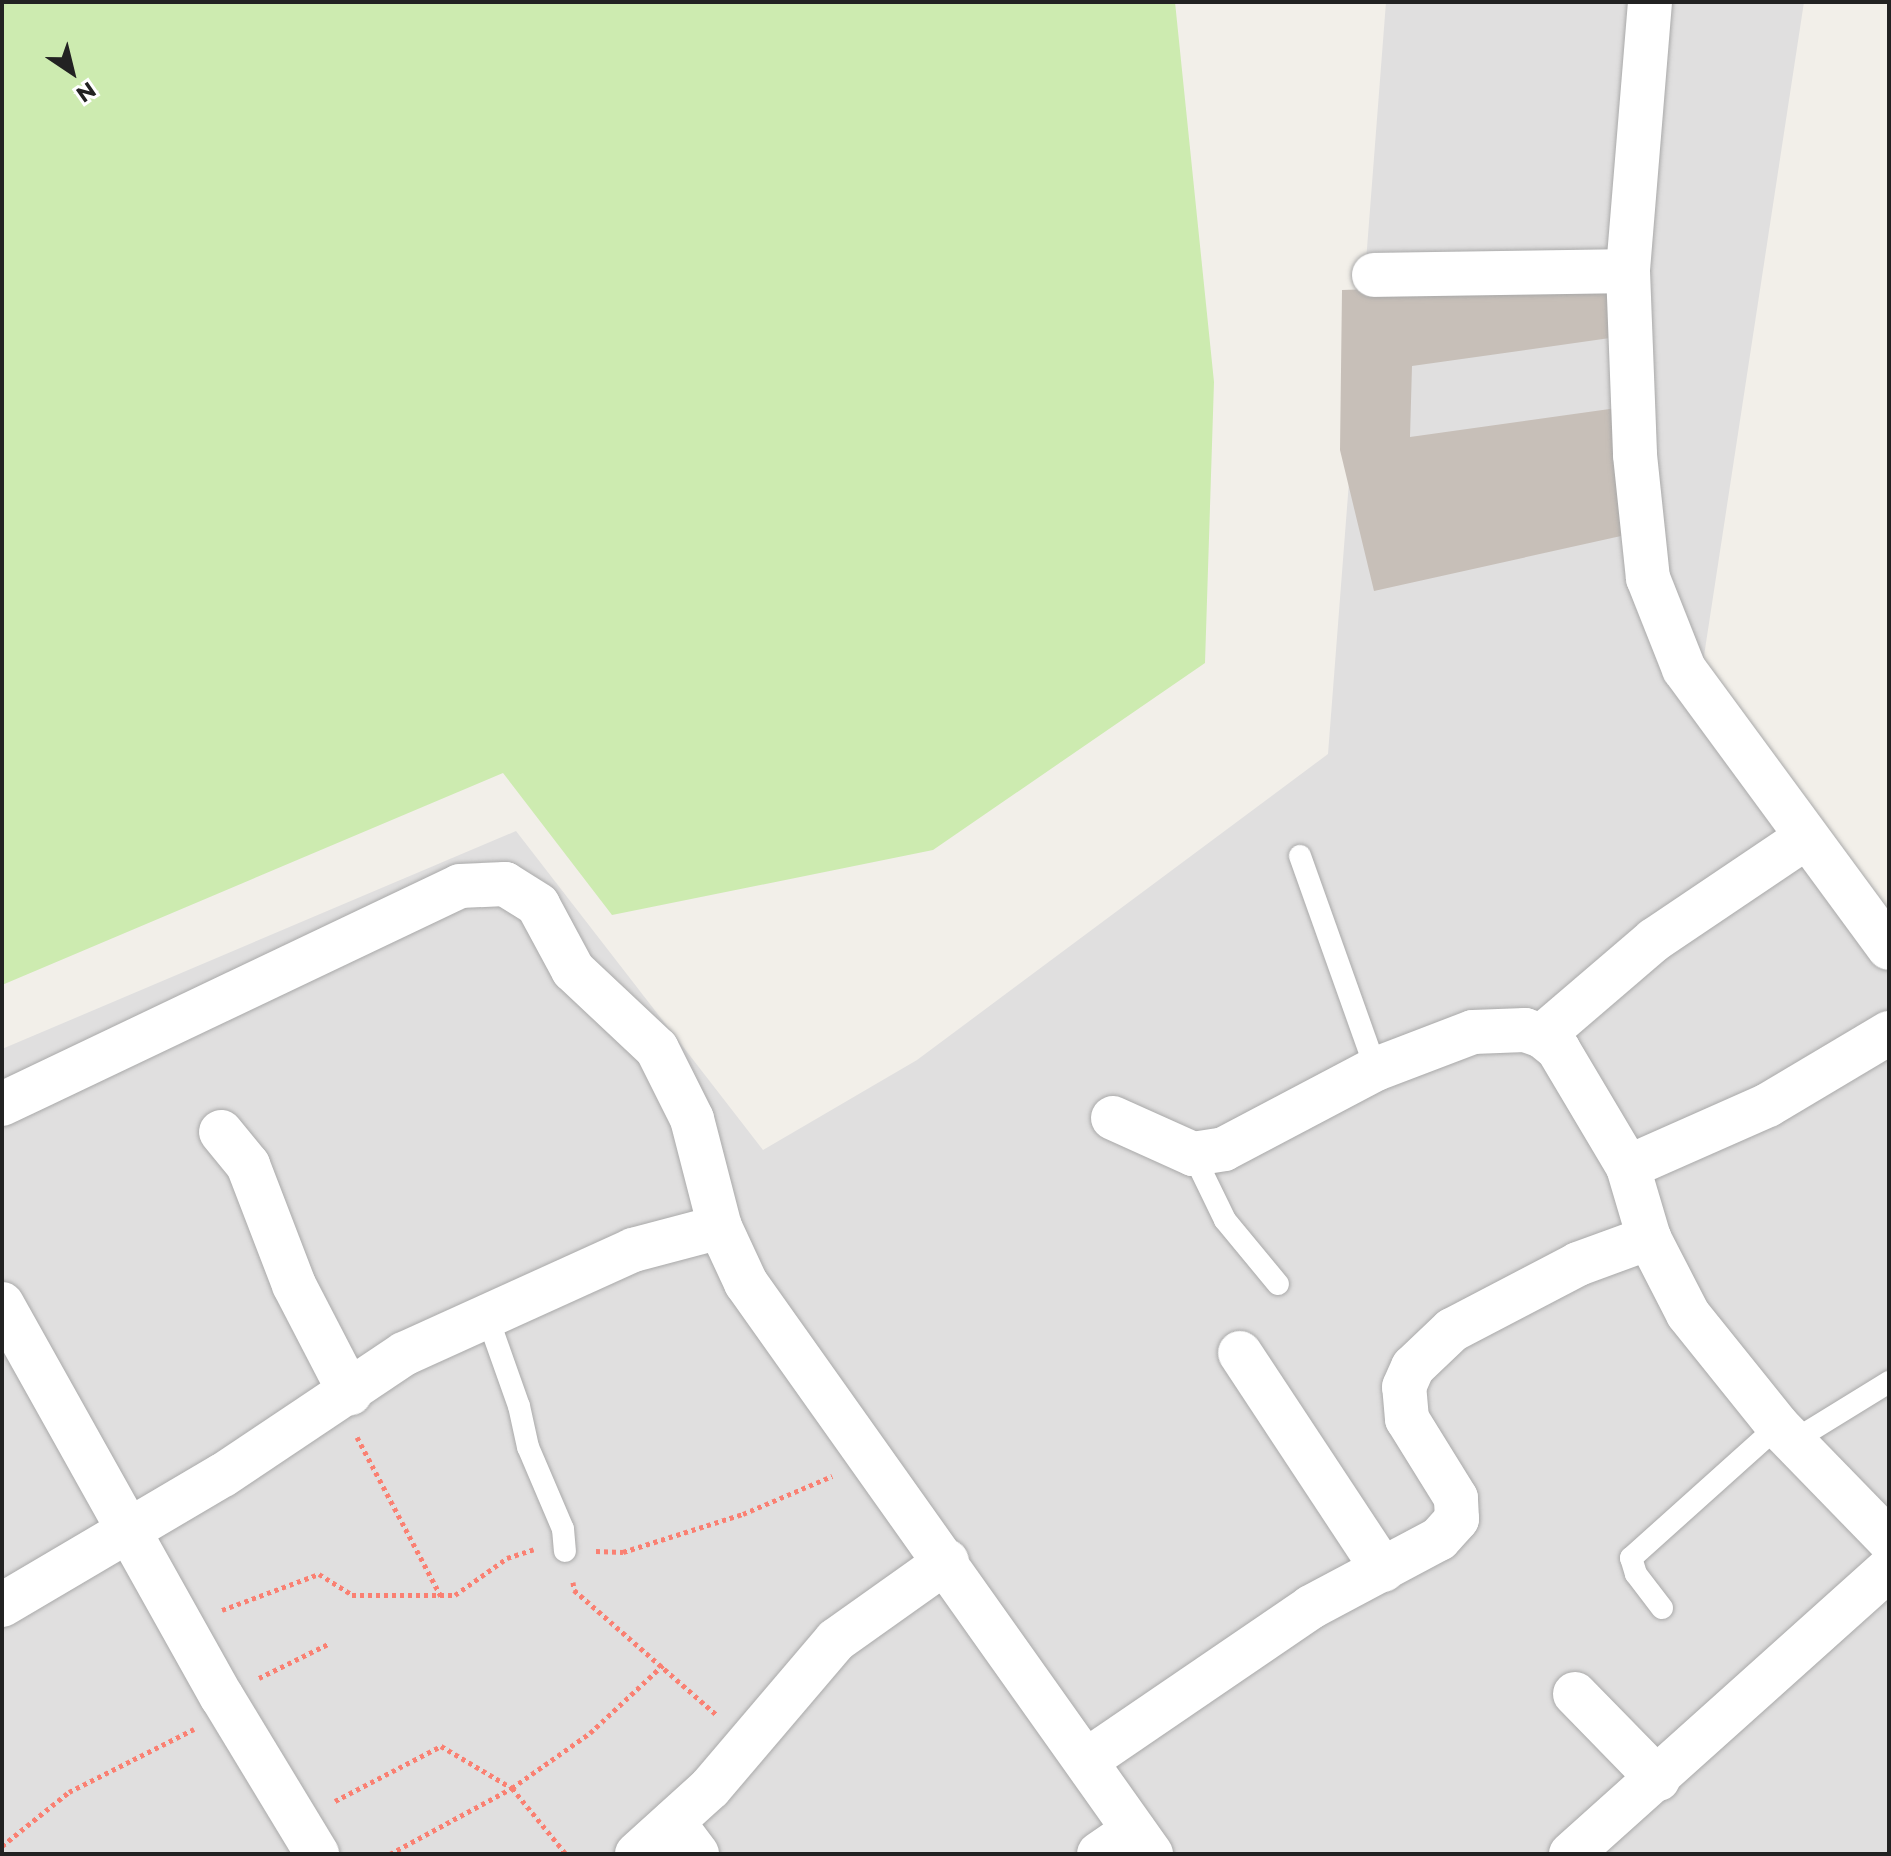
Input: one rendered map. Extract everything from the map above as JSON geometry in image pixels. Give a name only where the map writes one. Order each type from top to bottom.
[{"type":"street","points":[[1650,2],[1628,271],[1635,455],[1648,578],[1684,669],[1805,838],[1889,948]]},
{"type":"street","points":[[1374,275],[1628,271]]},
{"type":"street","points":[[1542,1036],[1654,940],[1805,838]]},
{"type":"street","points":[[2,1104],[460,886],[505,884],[538,905],[573,970],[657,1049],[692,1119],[720,1227],[746,1283],[1087,1760],[1128,1846]]},
{"type":"street","points":[[1113,1118],[1193,1154],[1224,1149],[1376,1069],[1473,1032],[1525,1030],[1542,1036],[1558,1049],[1628,1167],[1649,1238],[1688,1314],[1786,1434],[1889,1540]]},
{"type":"street","points":[[1628,1167],[1768,1105],[1889,1033]]},
{"type":"street","points":[[221,1132],[248,1165],[294,1285],[344,1397]]},
{"type":"street","points":[[2,1605],[127,1528],[223,1475],[344,1397],[404,1354],[486,1313],[633,1250],[720,1227]]},
{"type":"street","points":[[1087,1760],[1240,1653],[1439,1539],[1457,1519],[1456,1498],[1407,1419],[1404,1387],[1413,1367],[1452,1330],[1578,1264],[1649,1238]]},
{"type":"street","points":[[2,1304],[226,1704],[308,1837]]},
{"type":"street","points":[[1240,1353],[1383,1570]]},
{"type":"street","points":[[637,1854],[685,1838],[749,1741],[836,1640],[947,1561]]},
{"type":"street","points":[[1571,1854],[1889,1569]]},
{"type":"street","points":[[1575,1694],[1658,1779]]},
{"type":"lane","points":[[1300,856],[1376,1069]]},
{"type":"lane","points":[[1193,1154],[1225,1220],[1278,1284]]},
{"type":"lane","points":[[486,1313],[519,1406],[528,1447],[563,1529],[565,1551]]},
{"type":"lane","points":[[1662,1608],[1636,1574],[1631,1558],[1786,1434],[1889,1382]]},
{"type":"path","points":[[344,1397],[441,1596]]},
{"type":"path","points":[[183,1625],[319,1574],[352,1595],[455,1595],[507,1558],[535,1548],[623,1552],[743,1514],[873,1457]]},
{"type":"path","points":[[565,1551],[574,1590],[664,1664],[749,1741]]},
{"type":"path","points":[[2,1846],[69,1792],[328,1644]]},
{"type":"path","points":[[390,1854],[512,1788],[590,1733],[664,1664]]},
{"type":"path","points":[[308,1837],[441,1746],[512,1788],[566,1854]]},
{"type":"shaded area","points":[[1386,2],[1804,2],[1702,669],[1889,935],[1889,1854],[2,1854],[2,1049],[516,831],[763,1150],[917,1060],[1328,754]]},
{"type":"green space","points":[[2,2],[1175,2],[1214,382],[1205,663],[933,850],[612,915],[503,773],[2,985]]},
{"type":"building","points":[[1613,281],[1610,338],[1412,366],[1410,437],[1624,407],[1630,534],[1374,591],[1340,450],[1342,290]]}]
